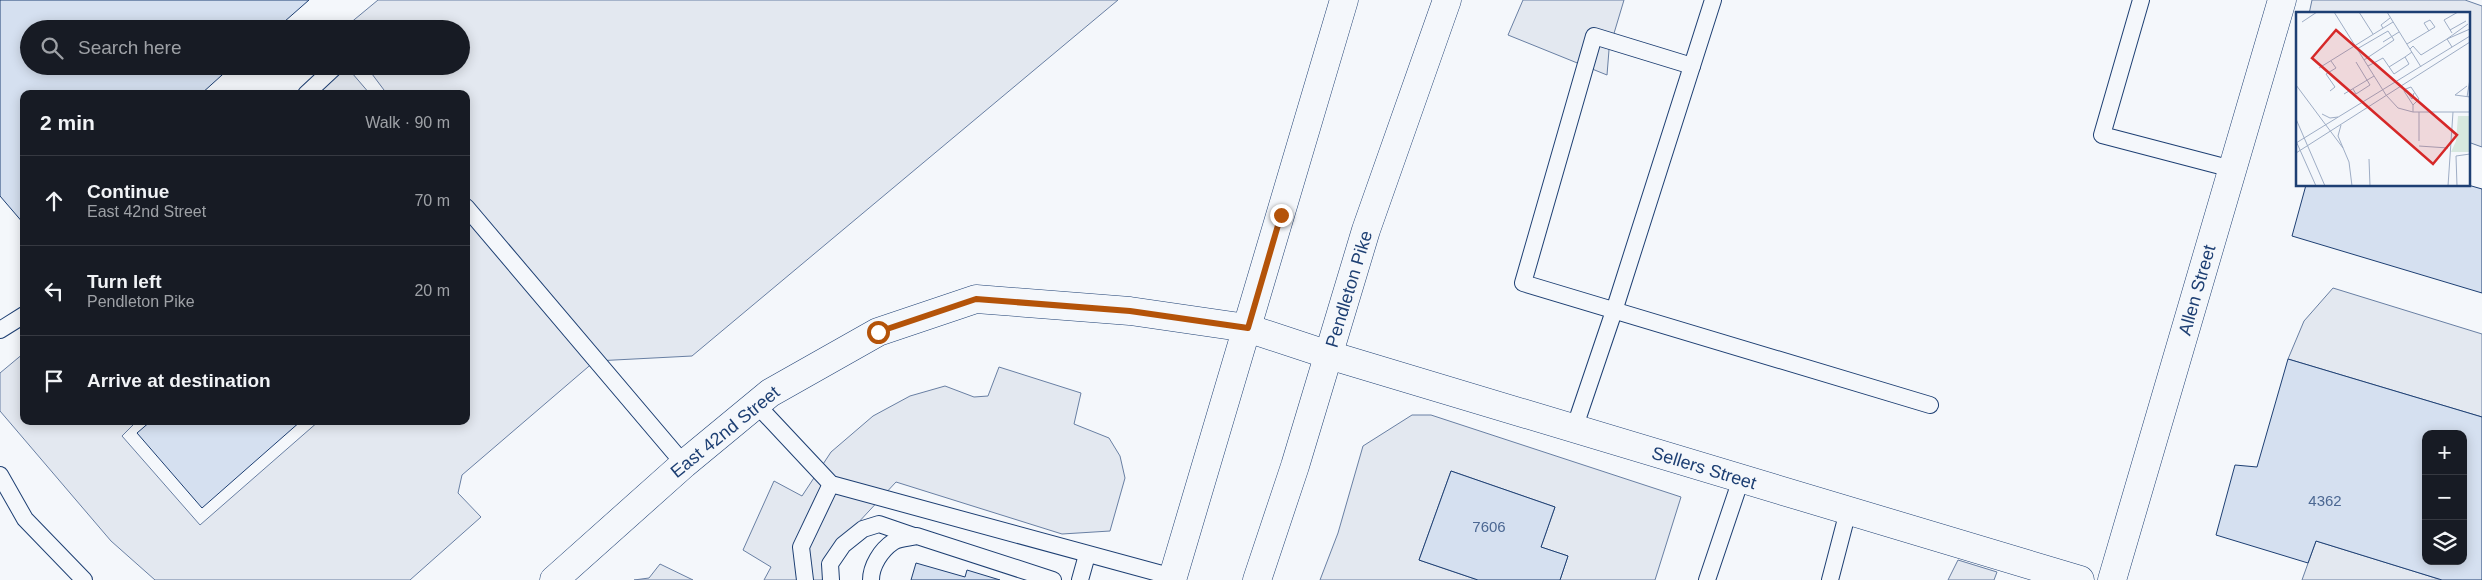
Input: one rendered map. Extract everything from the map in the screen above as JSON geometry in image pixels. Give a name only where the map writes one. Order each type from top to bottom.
[{"type":"street","points":[[1173,578],[1344,0]]},
{"type":"street","name":"Pendleton Pike","points":[[1257,580],[1295,466],[1366,230],[1447,0]]},
{"type":"street","name":"Allen Street","points":[[2112,580],[2282,0]]},
{"type":"street","name":"East 42nd Street","points":[[554,580],[684,464],[770,393],[878,332],[976,299],[1130,311],[1248,328],[1329,356]]},
{"type":"street","name":"Sellers Street","points":[[1329,356],[1848,511],[2035,574],[2080,580]]},
{"type":"lane","points":[[1574,429],[1614,312],[1713,0]]},
{"type":"lane","points":[[2141,0],[2102,135],[2232,169]]},
{"type":"lane","points":[[1692,66],[1594,36],[1523,283],[1614,312],[1930,405]]},
{"type":"lane","points":[[310,90],[326,75]]},
{"type":"lane","points":[[470,212],[684,464]]},
{"type":"lane","points":[[0,330],[20,318]]},
{"type":"lane","points":[[756,404],[831,484],[1173,578]]},
{"type":"lane","points":[[0,474],[25,519],[84,580]]},
{"type":"lane","points":[[1706,580],[1741,480]]},
{"type":"lane","points":[[805,580],[801,548],[831,484]]},
{"type":"lane","points":[[1830,580],[1848,511]]},
{"type":"lane","points":[[831,580],[830,564],[843,545],[863,529],[879,524],[1053,580]]},
{"type":"lane","points":[[871,580],[871,572],[881,553],[894,541],[916,536]]},
{"type":"lane","points":[[1080,580],[1087,555]]},
{"type":"shaded area","points":[[378,0],[1118,0],[692,356],[595,361],[462,475],[458,493],[481,517],[410,580],[155,580],[111,541],[0,411],[0,373],[20,356],[20,425],[133,425],[122,436],[200,525],[314,425],[470,425],[470,213],[583,346],[470,200],[470,90],[384,90],[373,75],[470,75],[470,20],[354,20]]},
{"type":"shaded area","points":[[1523,0],[1624,0],[1609,50],[1607,75],[1508,35]]},
{"type":"shaded area","points":[[2312,0],[2465,0],[2482,6],[2482,147],[2470,143],[2470,12],[2309,12]]},
{"type":"shaded area","points":[[327,75],[354,75],[367,90],[311,90]]},
{"type":"shaded area","points":[[2333,288],[2482,334],[2482,417],[2288,359],[2304,321]]},
{"type":"shaded area","points":[[999,367],[1081,393],[1074,424],[1109,438],[1120,456],[1125,478],[1110,531],[1062,534],[896,482],[856,525],[822,580],[764,580],[771,567],[743,550],[774,481],[802,496],[831,452],[873,416],[910,396],[945,386],[974,397],[988,396]]},
{"type":"shaded area","points":[[1412,415],[1431,415],[1681,497],[1655,580],[1560,580],[1568,556],[1541,547],[1555,507],[1451,471],[1419,560],[1478,580],[1320,580],[1338,533],[1363,446]]},
{"type":"shaded area","points":[[2316,541],[2442,580],[2302,580]]},
{"type":"shaded area","points":[[1958,560],[1997,572],[1994,580],[1948,580]]},
{"type":"shaded area","points":[[660,564],[693,580],[634,580],[649,578]]},
{"type":"building","points":[[0,0],[309,0],[286,20],[20,20],[20,75],[222,75],[205,90],[20,90],[20,219],[0,196]]},
{"type":"building","points":[[2306,186],[2470,186],[2482,189],[2482,293],[2292,236]]},
{"type":"building","points":[[2288,359],[2482,417],[2482,580],[2442,580],[2316,541],[2308,563],[2216,535],[2235,465],[2257,467]]},
{"type":"building","points":[[146,425],[296,425],[202,508],[137,433]]},
{"type":"building","points":[[1451,471],[1555,507],[1541,547],[1568,556],[1560,580],[1478,580],[1419,560]]},
{"type":"building","points":[[916,563],[965,577],[967,570],[1000,580],[911,580]]},
{"type":"route","points":[[878,332],[976,299],[1130,311],[1248,328],[1281,215]]}]
